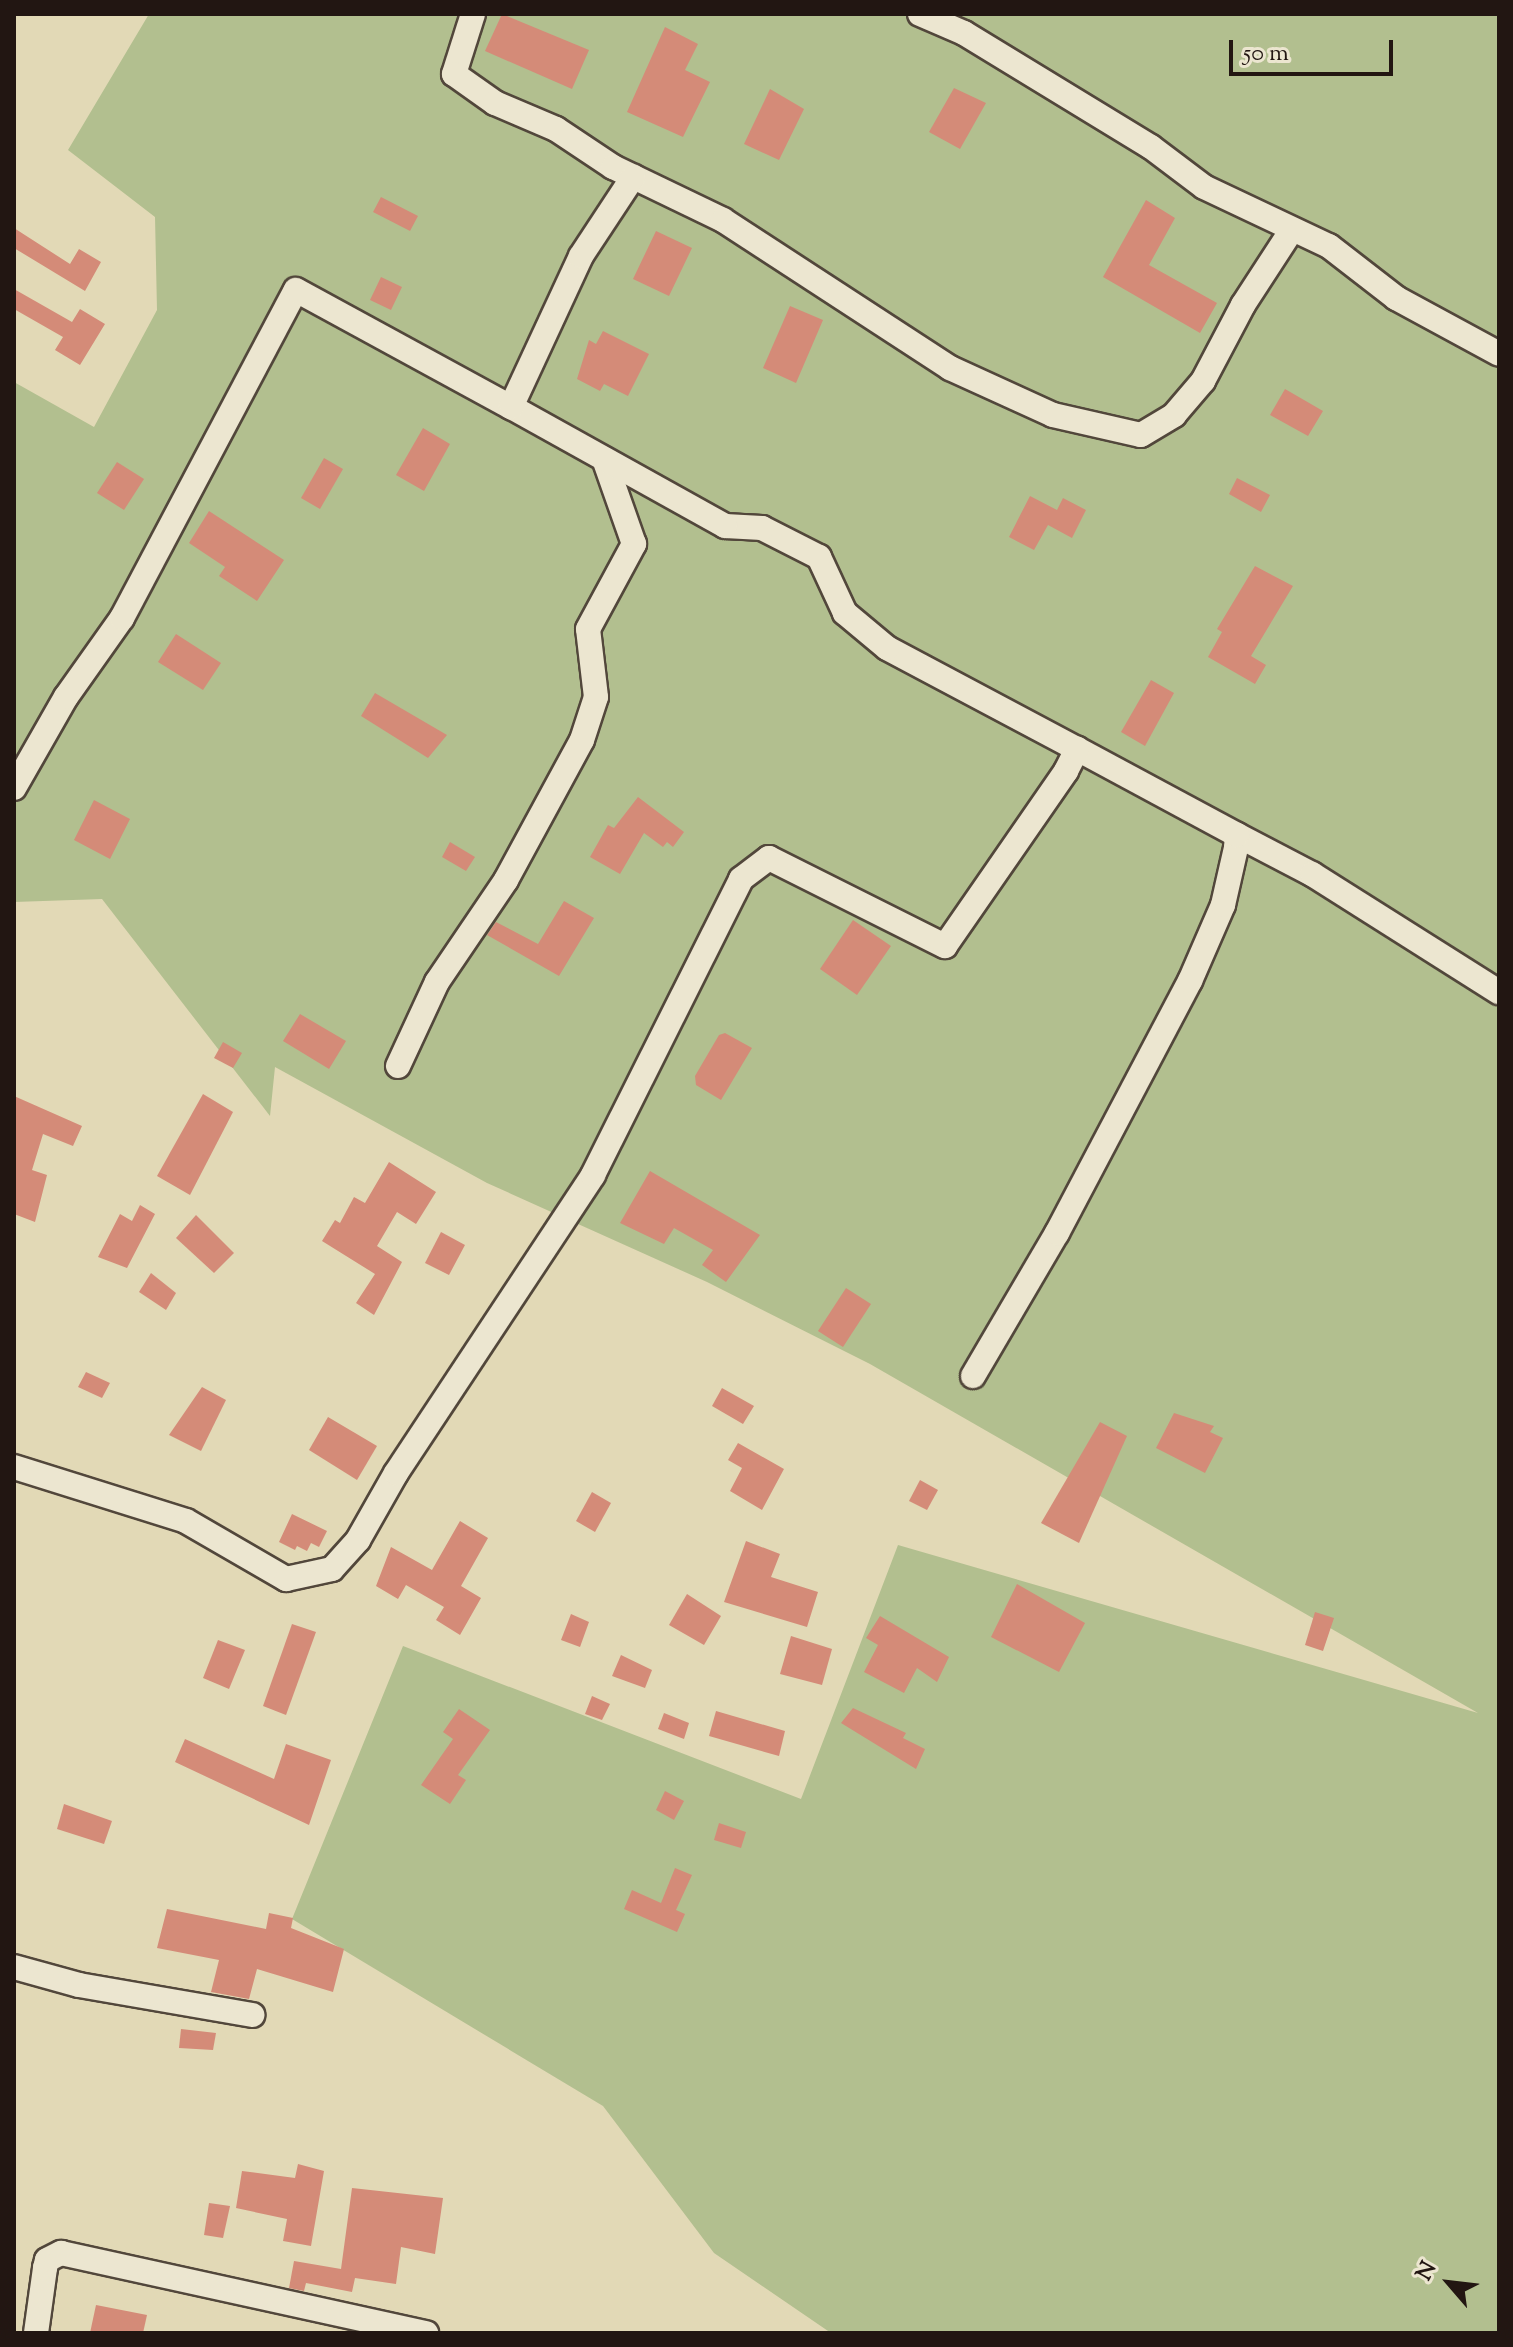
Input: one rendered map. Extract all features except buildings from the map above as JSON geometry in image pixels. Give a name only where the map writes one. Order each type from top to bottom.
[{"type":"street","points":[[473,14],[454,74],[495,103],[556,129],[633,177],[723,220],[950,368],[1053,415],[1141,435],[1174,415],[1203,381],[1243,305],[1291,231]]},
{"type":"street","points":[[920,14],[964,33],[1151,147],[1204,187],[1291,231],[1329,246],[1396,298],[1499,354]]},
{"type":"street","points":[[511,407],[581,256],[633,177]]},
{"type":"street","points":[[14,788],[66,697],[122,618],[296,290],[725,526],[762,528],[819,557],[845,613],[887,648],[950,677],[1077,749],[1312,874],[1499,992]]},
{"type":"street","points":[[398,1066],[437,982],[506,880],[582,740],[596,697],[588,629],[634,544],[604,459]]},
{"type":"street","points":[[14,1467],[186,1521],[286,1579],[332,1569],[358,1540],[396,1473],[593,1175],[741,879],[769,858],[945,946],[1023,837],[1077,749]]},
{"type":"street","points":[[973,1376],[1057,1233],[1190,981],[1223,905],[1237,835]]},
{"type":"street","points":[[14,1967],[79,1985],[252,2015]]},
{"type":"street","points":[[36,2333],[45,2268],[54,2255],[61,2253],[426,2333]]},
{"type":"green space","points":[[149,14],[1499,14],[1499,2333],[831,2333],[714,2253],[603,2106],[292,1919],[403,1646],[801,1799],[898,1545],[1478,1713],[870,1364],[707,1282],[487,1183],[275,1067],[270,1116],[102,899],[14,902],[14,382],[94,427],[157,310],[155,217],[68,150]]}]
